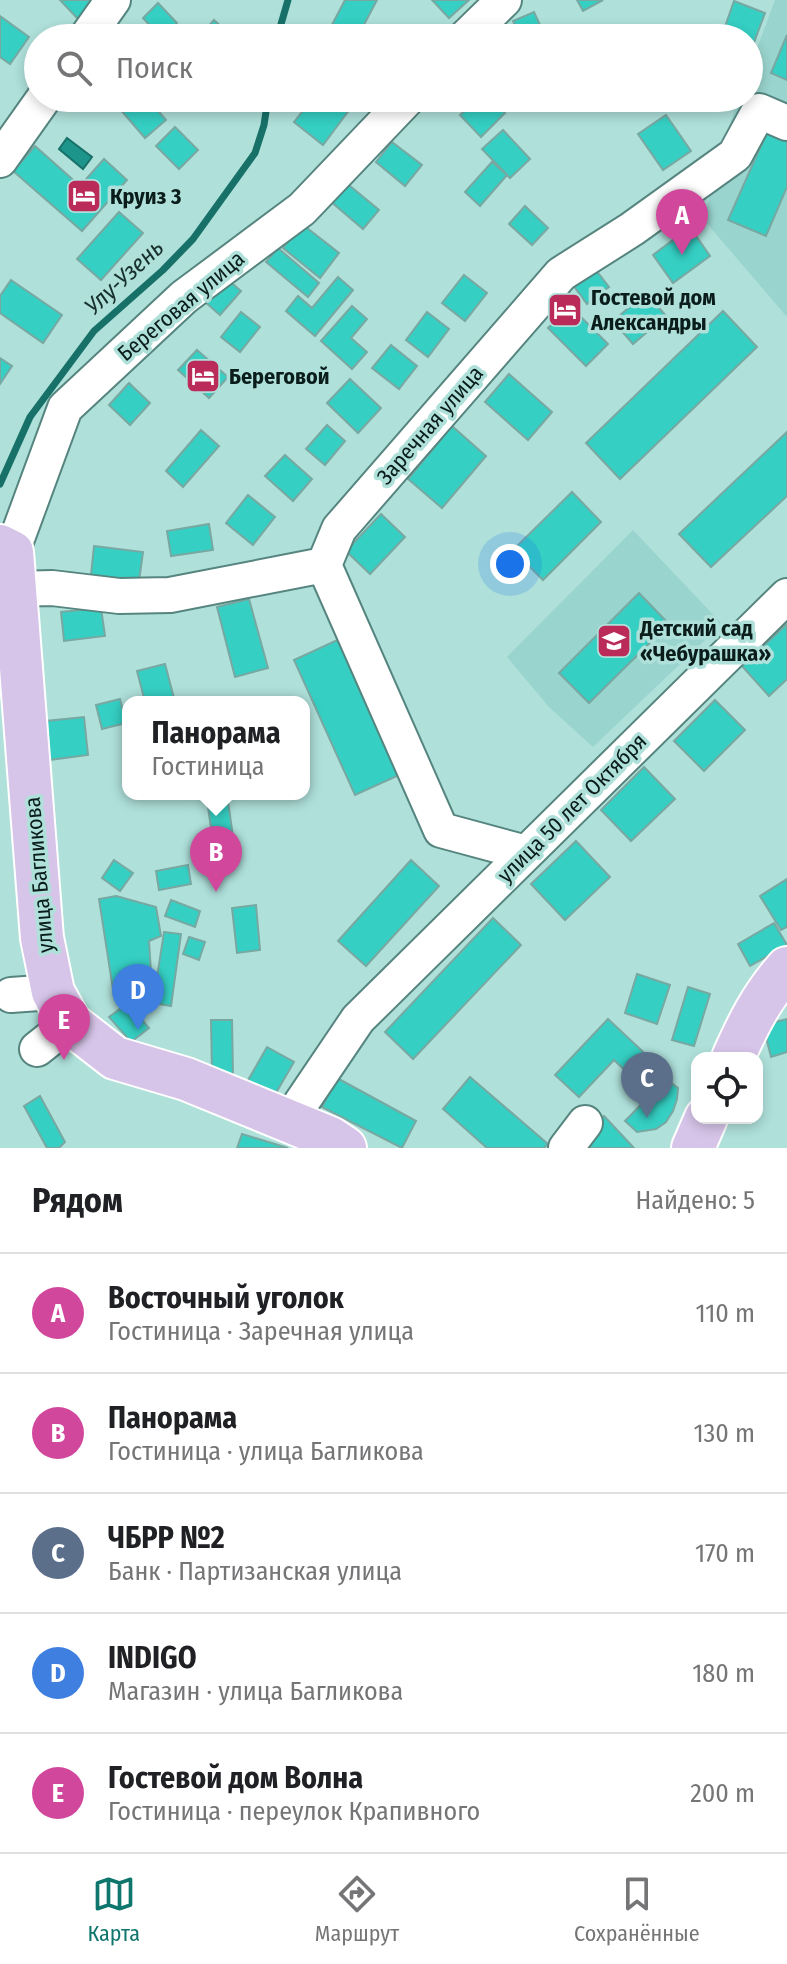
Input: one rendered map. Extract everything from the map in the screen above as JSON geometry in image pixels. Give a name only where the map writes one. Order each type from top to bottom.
[{"type":"main road","name":"улица Багликова","points":[[9,562],[42,938],[62,1008]]},
{"type":"main road","points":[[738,1052],[769,1010],[767,990],[787,968]]},
{"type":"main road","points":[[62,1008],[115,1058],[186,1079],[337,1143]]},
{"type":"main road","points":[[693,1148],[703,1124]]},
{"type":"street","points":[[96,24],[113,0]]},
{"type":"street","points":[[479,24],[504,0]]},
{"type":"street","points":[[0,160],[34,112]]},
{"type":"street","name":"Береговая улица","points":[[9,562],[65,408],[184,297],[302,209],[395,112]]},
{"type":"street","name":"Заречная улица","points":[[324,565],[339,529],[561,274],[632,229],[735,155],[758,112]]},
{"type":"street","name":"Заречная улица","points":[[761,112],[787,123]]},
{"type":"street","points":[[9,562],[52,588],[119,596],[170,595],[324,565],[441,830],[526,853]]},
{"type":"street","name":"улица 50 лет Октября","points":[[289,1121],[358,1019],[787,596]]},
{"type":"street","points":[[11,995],[62,1008],[37,1049]]},
{"type":"shaded area","points":[[775,0],[787,0],[787,317],[704,220],[721,148],[734,112],[763,112],[763,32]]},
{"type":"shaded area","name":"Детский сад «Чебурашка»","points":[[633,530],[722,624],[593,747],[549,707],[507,657]]},
{"type":"water","points":[[67,138],[92,157],[83,169],[59,149]]},
{"type":"building","points":[[60,0],[97,0],[78,19]]},
{"type":"building","points":[[345,0],[377,0],[364,24],[332,24]]},
{"type":"building","points":[[432,0],[469,0],[449,18]]},
{"type":"building","points":[[577,0],[603,0],[583,11]]},
{"type":"building","points":[[734,1],[765,13],[761,24],[726,24]]},
{"type":"building","points":[[158,3],[177,23],[148,24],[143,18]]},
{"type":"building","points":[[534,12],[540,24],[514,24],[513,21]]},
{"type":"building","points":[[0,16],[24,33],[24,44],[10,64],[0,57]]},
{"type":"building","points":[[787,35],[787,80],[771,73]]},
{"type":"building","points":[[123,112],[159,112],[166,120],[145,138]]},
{"type":"building","points":[[302,112],[348,112],[323,145],[294,122]]},
{"type":"building","points":[[463,112],[505,113],[481,137],[460,115]]},
{"type":"building","points":[[666,115],[691,151],[663,170],[638,134]]},
{"type":"building","points":[[175,127],[198,150],[179,169],[156,146]]},
{"type":"building","points":[[503,130],[530,159],[510,178],[482,149]]},
{"type":"building","points":[[768,130],[787,139],[787,187],[766,236],[728,220]]},
{"type":"building","points":[[392,142],[422,165],[405,186],[376,162]]},
{"type":"building","points":[[35,146],[80,186],[104,159],[127,180],[82,231],[13,171]]},
{"type":"building","points":[[492,162],[507,175],[480,206],[465,192]]},
{"type":"building","points":[[344,181],[379,210],[363,229],[329,200]]},
{"type":"building","points":[[525,206],[548,228],[532,245],[509,224]]},
{"type":"building","points":[[119,212],[143,233],[101,280],[77,259]]},
{"type":"building","points":[[302,224],[339,253],[320,278],[283,248]]},
{"type":"building","points":[[690,227],[710,256],[673,283],[653,255]]},
{"type":"building","points":[[278,248],[319,283],[308,297],[266,262]]},
{"type":"building","points":[[589,261],[609,287],[587,304],[567,277]]},
{"type":"building","points":[[464,275],[487,293],[465,321],[442,303]]},
{"type":"building","points":[[338,277],[353,290],[315,336],[286,311],[298,296],[312,308]]},
{"type":"building","points":[[226,278],[241,291],[220,315],[205,302]]},
{"type":"building","points":[[11,280],[62,315],[43,343],[0,313],[0,296]]},
{"type":"building","points":[[646,293],[666,316],[633,344],[613,321]]},
{"type":"building","points":[[352,306],[367,319],[351,338],[367,352],[352,369],[321,341]]},
{"type":"building","points":[[570,306],[608,344],[586,366],[548,328]]},
{"type":"building","points":[[723,311],[757,347],[620,479],[586,443]]},
{"type":"building","points":[[241,312],[260,327],[240,352],[221,337]]},
{"type":"building","points":[[427,312],[449,329],[428,357],[406,340]]},
{"type":"building","points":[[391,345],[417,366],[399,389],[372,368]]},
{"type":"building","points":[[197,350],[228,377],[209,398],[178,370]]},
{"type":"building","points":[[0,358],[12,366],[0,384]]},
{"type":"building","points":[[509,374],[552,412],[528,440],[485,402]]},
{"type":"building","points":[[350,379],[381,408],[358,433],[327,403]]},
{"type":"building","points":[[129,383],[150,403],[130,425],[109,405]]},
{"type":"building","points":[[327,425],[345,441],[325,465],[306,449]]},
{"type":"building","points":[[452,426],[486,456],[442,508],[408,479]]},
{"type":"building","points":[[201,430],[219,446],[183,487],[166,471]]},
{"type":"building","points":[[787,432],[787,496],[711,567],[679,534]]},
{"type":"building","points":[[285,455],[312,479],[293,501],[265,476]]},
{"type":"building","points":[[572,492],[601,522],[543,580],[513,550]]},
{"type":"building","points":[[248,495],[275,517],[253,545],[226,523]]},
{"type":"building","points":[[381,514],[405,537],[370,574],[346,551]]},
{"type":"building","points":[[209,524],[213,550],[171,556],[167,531]]},
{"type":"building","points":[[94,546],[143,552],[139,581],[91,575]]},
{"type":"building","points":[[639,593],[669,624],[589,703],[559,673]]},
{"type":"building","points":[[249,599],[268,668],[235,677],[217,607]]},
{"type":"building","points":[[101,608],[105,636],[64,641],[61,612]]},
{"type":"building","points":[[787,624],[787,679],[769,696],[742,666]]},
{"type":"building","points":[[348,635],[408,771],[355,795],[294,660]]},
{"type":"building","points":[[165,664],[173,696],[143,696],[137,671]]},
{"type":"building","points":[[120,699],[122,724],[102,729],[96,705]]},
{"type":"building","points":[[715,700],[745,730],[704,771],[674,741]]},
{"type":"building","points":[[84,717],[88,755],[49,760],[46,721]]},
{"type":"building","points":[[644,767],[675,799],[631,841],[601,810]]},
{"type":"building","points":[[207,800],[228,800],[235,851],[215,854]]},
{"type":"building","points":[[576,841],[610,877],[565,920],[531,884]]},
{"type":"building","points":[[114,860],[133,873],[120,891],[102,878]]},
{"type":"building","points":[[411,860],[439,886],[366,966],[338,941]]},
{"type":"building","points":[[188,865],[191,884],[159,890],[156,871]]},
{"type":"building","points":[[787,879],[787,927],[781,930],[760,896]]},
{"type":"building","points":[[116,896],[156,907],[161,936],[149,941],[152,989],[114,996],[99,899]]},
{"type":"building","points":[[171,900],[200,911],[195,927],[165,916]]},
{"type":"building","points":[[256,905],[260,950],[237,953],[232,908]]},
{"type":"building","points":[[493,918],[521,945],[413,1059],[385,1032]]},
{"type":"building","points":[[774,923],[787,945],[750,966],[738,944]]},
{"type":"building","points":[[164,932],[181,934],[171,1006],[153,1003]]},
{"type":"building","points":[[189,937],[205,942],[199,960],[183,954]]},
{"type":"building","points":[[637,974],[670,985],[657,1024],[625,1013]]},
{"type":"building","points":[[688,987],[710,994],[694,1046],[672,1040]]},
{"type":"building","points":[[128,1003],[149,1028],[131,1042],[109,1017]]},
{"type":"building","points":[[608,1019],[654,1062],[636,1081],[614,1060],[579,1097],[555,1075]]},
{"type":"building","points":[[787,1019],[787,1052],[771,1057],[763,1025]]},
{"type":"building","points":[[211,1020],[232,1020],[233,1075],[212,1075]]},
{"type":"building","points":[[267,1047],[294,1062],[273,1098],[247,1082]]},
{"type":"building","points":[[470,1077],[548,1144],[544,1148],[487,1148],[443,1109]]},
{"type":"building","points":[[337,1078],[416,1121],[402,1148],[322,1107]]},
{"type":"building","points":[[666,1079],[678,1088],[673,1111],[666,1122],[656,1129],[637,1132],[625,1121]]},
{"type":"building","points":[[40,1096],[65,1142],[59,1148],[47,1148],[24,1106]]},
{"type":"building","points":[[604,1116],[634,1148],[571,1148]]},
{"type":"building","points":[[242,1134],[288,1148],[237,1148]]},
{"type":"waterway","name":"Улу-Узень","points":[[281,24],[288,0]]},
{"type":"waterway","name":"Улу-Узень","points":[[0,484],[30,417],[94,331],[193,239],[255,153],[266,112]]},
{"type":"place","name":"Круиз 3","points":[[84,196]]},
{"type":"place","name":"Восточный уголок","points":[[682,255]]},
{"type":"place","name":"Гостевой дом Александры","points":[[565,310]]},
{"type":"place","name":"Береговой","points":[[203,376]]},
{"type":"place","name":"Детский сад «Чебурашка»","points":[[614,641]]},
{"type":"place","name":"Панорама","points":[[216,892]]},
{"type":"place","name":"INDIGO","points":[[138,1030]]},
{"type":"place","name":"Гостевой дом Волна","points":[[64,1060]]},
{"type":"place","name":"ЧБРР №2","points":[[647,1118]]}]
